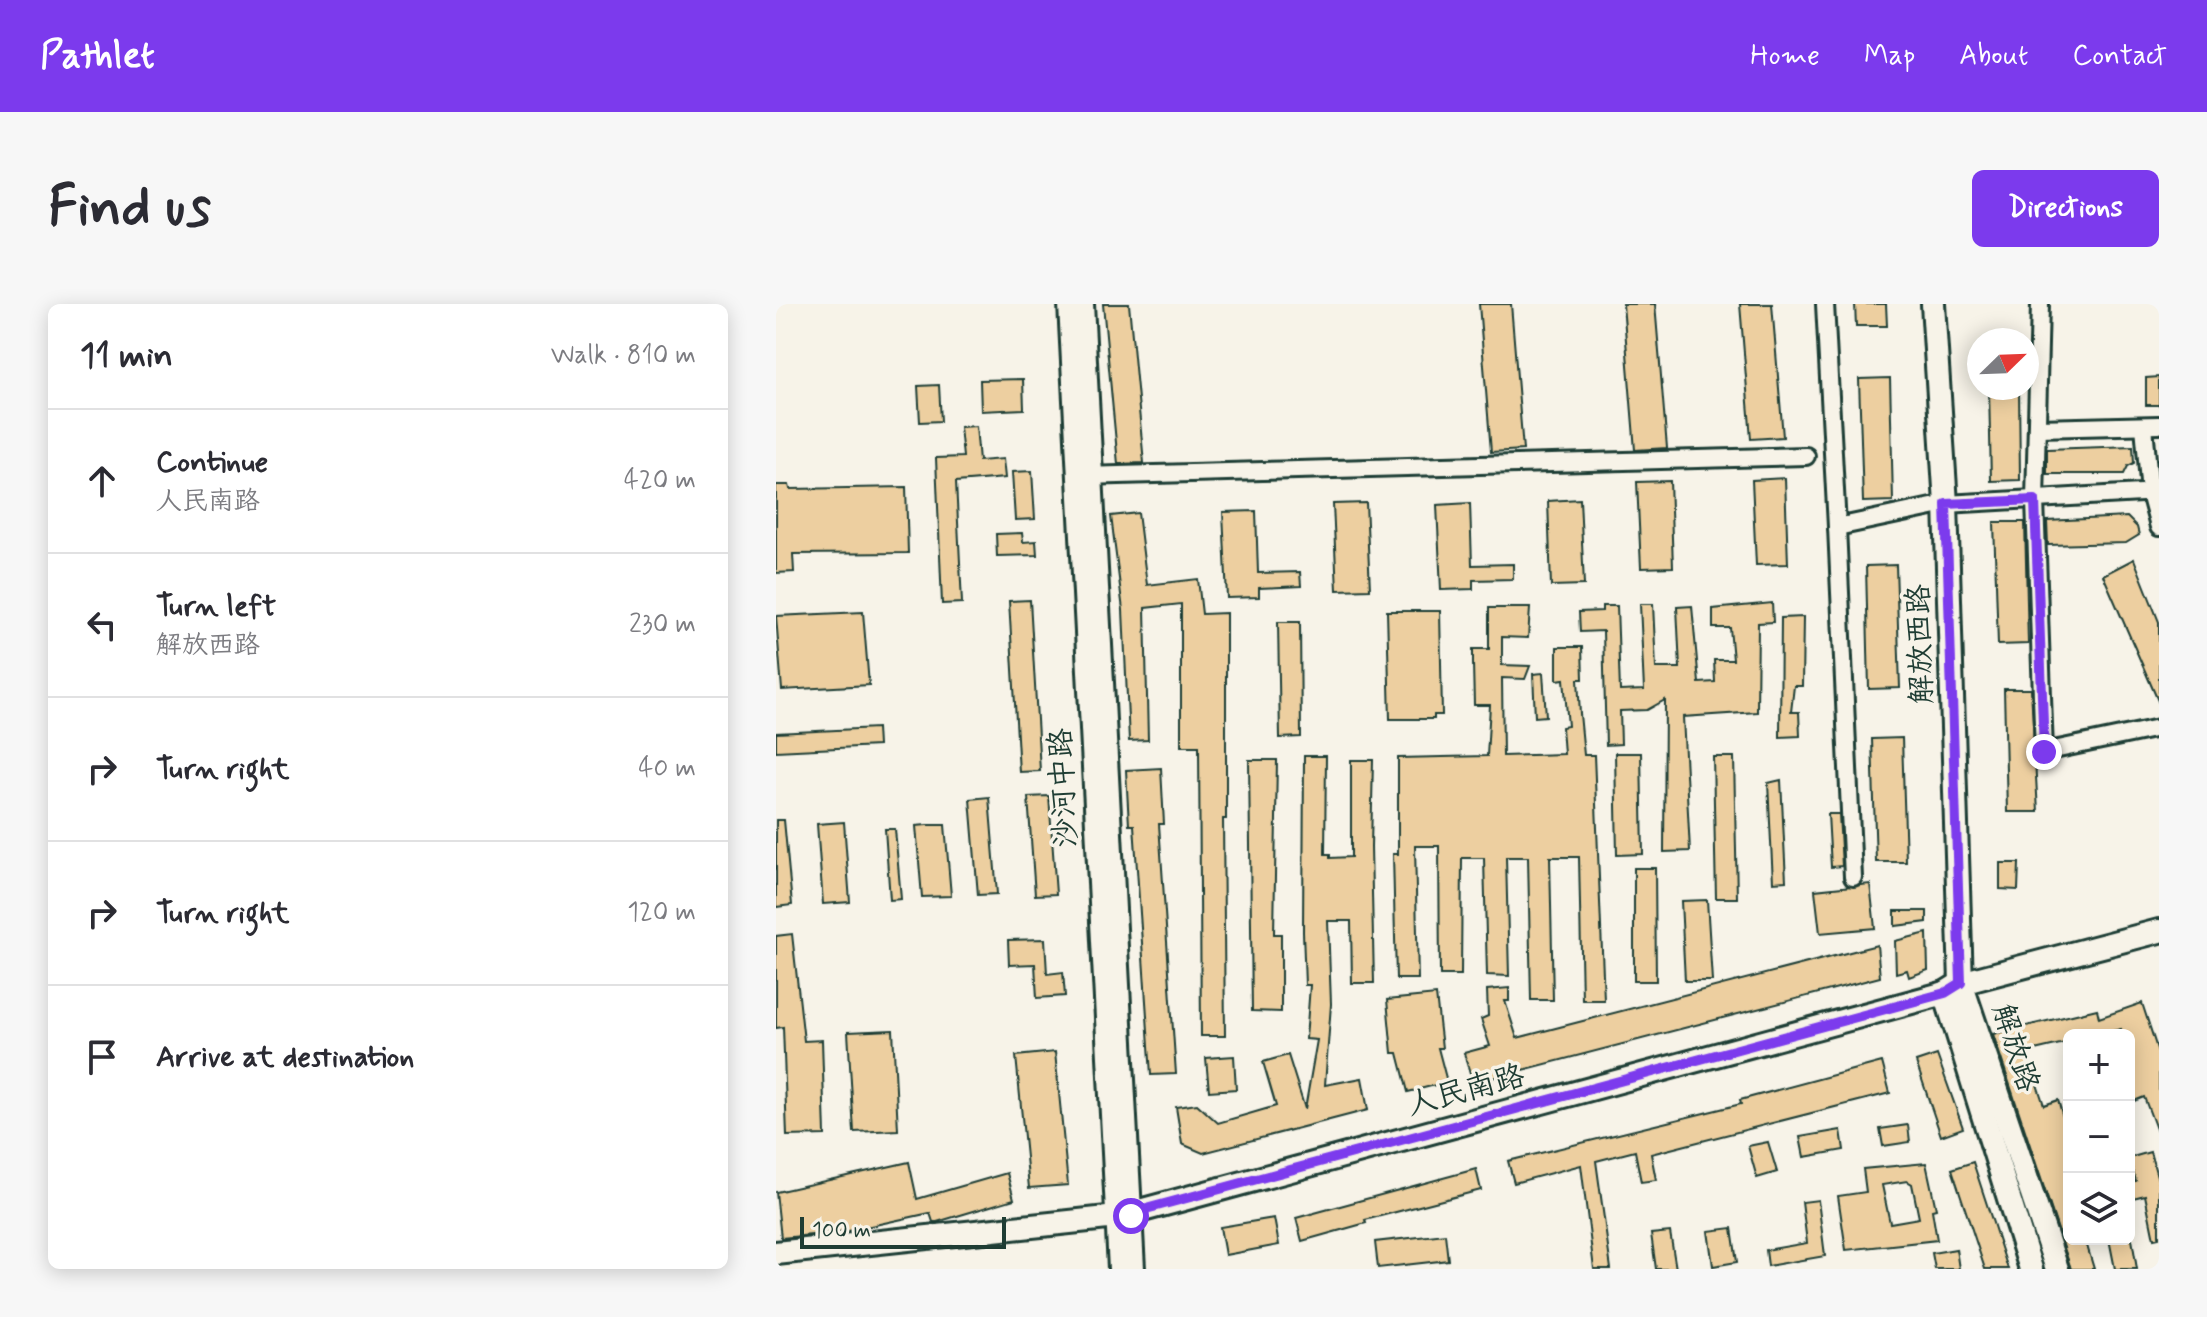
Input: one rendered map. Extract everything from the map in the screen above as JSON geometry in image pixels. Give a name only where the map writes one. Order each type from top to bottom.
[{"type":"main road","name":"解放西路","points":[[1933,304],[1946,504],[1953,988]]},
{"type":"main road","name":"人民南路","points":[[776,1253],[1124,1215],[2159,931]]},
{"type":"main road","name":"解放路","points":[[1953,988],[2031,1269]]},
{"type":"main road","name":"解放路","points":[[1953,988],[2057,1269]]},
{"type":"street","name":"沙河中路","points":[[1069,304],[1085,476],[1124,1215],[1134,1269]]},
{"type":"street","name":"沙河中路","points":[[1083,304],[1085,476]]},
{"type":"street","points":[[1825,304],[1853,877]]},
{"type":"street","points":[[2040,304],[2035,500],[2044,752],[2159,728]]},
{"type":"street","points":[[2038,428],[2152,426],[2159,527]]},
{"type":"street","points":[[1085,476],[1806,456]]},
{"type":"street","points":[[1837,527],[1946,504],[2155,493]]},
{"type":"street","name":"沙河中路","points":[[1119,1269],[1124,1215]]},
{"type":"path","points":[[776,331],[776,345]]},
{"type":"building","points":[[1103,304],[1129,304],[1144,463],[1118,464]]},
{"type":"building","points":[[1479,304],[1511,304],[1523,450],[1491,452]]},
{"type":"building","points":[[1623,304],[1655,304],[1667,448],[1635,450]]},
{"type":"building","points":[[1740,304],[1772,304],[1783,437],[1751,439]]},
{"type":"building","points":[[1855,304],[1886,304],[1887,326],[1856,326]]},
{"type":"building","points":[[2159,377],[2159,405],[2146,405],[2146,378]]},
{"type":"building","points":[[1890,378],[1893,501],[1863,502],[1859,379]]},
{"type":"building","points":[[1023,379],[1024,409],[981,411],[980,380]]},
{"type":"building","points":[[939,385],[941,421],[920,422],[918,386]]},
{"type":"building","points":[[1989,400],[2019,400],[2020,480],[1991,481]]},
{"type":"building","points":[[976,426],[979,461],[1003,459],[1005,478],[956,482],[962,603],[942,604],[936,458],[963,457],[960,427]]},
{"type":"building","points":[[2133,446],[2134,463],[2128,466],[2124,474],[2047,474],[2047,449]]},
{"type":"building","points":[[1032,471],[1035,519],[1015,520],[1012,472]]},
{"type":"building","points":[[1785,478],[1788,564],[1756,565],[1752,480]]},
{"type":"building","points":[[1670,481],[1673,567],[1641,568],[1637,482]]},
{"type":"building","points":[[776,485],[789,485],[790,489],[906,487],[908,553],[793,554],[794,572],[776,573]]},
{"type":"building","points":[[1580,499],[1584,585],[1551,586],[1548,501]]},
{"type":"building","points":[[1366,503],[1370,589],[1337,590],[1333,504]]},
{"type":"building","points":[[1470,503],[1472,565],[1513,564],[1513,579],[1473,580],[1473,589],[1441,590],[1437,505]]},
{"type":"building","points":[[1256,511],[1258,573],[1300,572],[1301,586],[1259,588],[1259,597],[1227,598],[1223,512]]},
{"type":"building","points":[[1138,513],[1147,585],[1198,579],[1202,614],[1226,613],[1226,819],[1223,819],[1225,1036],[1201,1036],[1199,746],[1181,746],[1181,604],[1145,608],[1148,740],[1129,741],[1123,610],[1111,516]]},
{"type":"building","points":[[2127,517],[2137,527],[2139,535],[2126,543],[2048,545],[2047,521]]},
{"type":"building","points":[[1994,522],[2025,522],[2028,644],[1998,645]]},
{"type":"building","points":[[1022,533],[1023,542],[1036,541],[1037,555],[997,556],[996,534]]},
{"type":"building","points":[[2134,559],[2159,622],[2159,703],[2103,575]]},
{"type":"building","points":[[1896,565],[1900,688],[1869,689],[1866,566]]},
{"type":"building","points":[[1030,600],[1040,771],[1019,772],[1009,601]]},
{"type":"building","points":[[1772,603],[1773,622],[1758,623],[1757,712],[1683,717],[1690,851],[1664,852],[1665,700],[1647,710],[1620,711],[1621,744],[1606,745],[1603,631],[1580,632],[1579,612],[1602,611],[1602,606],[1617,606],[1620,691],[1644,690],[1640,604],[1653,604],[1656,668],[1680,668],[1677,607],[1692,606],[1699,683],[1715,682],[1714,660],[1733,660],[1730,628],[1713,628],[1713,609]]},
{"type":"building","points":[[1489,608],[1530,608],[1528,638],[1502,637],[1502,665],[1530,666],[1525,679],[1502,678],[1503,756],[1564,754],[1562,727],[1568,726],[1564,679],[1557,680],[1557,647],[1582,647],[1583,679],[1578,679],[1580,714],[1584,755],[1594,755],[1604,1000],[1582,1000],[1579,857],[1550,857],[1553,1000],[1531,1000],[1528,857],[1506,857],[1509,976],[1487,975],[1484,858],[1462,858],[1461,975],[1440,975],[1439,846],[1415,846],[1418,979],[1396,979],[1393,854],[1398,854],[1398,758],[1487,756],[1490,705],[1474,705],[1473,649],[1489,649]]},
{"type":"building","points":[[1387,611],[1440,611],[1442,715],[1434,715],[1434,719],[1390,719]]},
{"type":"building","points":[[863,612],[869,685],[782,690],[776,616]]},
{"type":"building","points":[[1803,617],[1802,686],[1794,686],[1791,712],[1799,712],[1800,736],[1780,737],[1781,618]]},
{"type":"building","points":[[1278,622],[1300,622],[1301,737],[1280,738]]},
{"type":"building","points":[[1543,673],[1546,716],[1535,717],[1533,674]]},
{"type":"building","points":[[2004,689],[2031,689],[2038,812],[2007,812]]},
{"type":"building","points":[[877,728],[878,746],[776,751],[776,733]]},
{"type":"building","points":[[1902,738],[1906,862],[1876,862],[1872,739]]},
{"type":"building","points":[[1615,753],[1641,753],[1643,854],[1617,855]]},
{"type":"building","points":[[1304,756],[1326,756],[1325,854],[1330,854],[1330,858],[1351,857],[1351,760],[1373,760],[1374,983],[1352,983],[1351,921],[1328,921],[1331,1004],[1325,1085],[1362,1078],[1368,1110],[1203,1153],[1182,1144],[1176,1107],[1197,1104],[1218,1123],[1276,1106],[1263,1062],[1288,1055],[1305,1109],[1317,1040],[1306,1039],[1310,985],[1305,985],[1303,932]]},
{"type":"building","points":[[1713,757],[1734,757],[1737,898],[1716,898]]},
{"type":"building","points":[[1249,760],[1277,760],[1274,934],[1281,934],[1281,1012],[1252,1011]]},
{"type":"building","points":[[1161,768],[1164,824],[1159,824],[1176,1074],[1151,1075],[1134,825],[1129,825],[1126,770]]},
{"type":"building","points":[[1781,780],[1786,881],[1773,882],[1768,783]]},
{"type":"building","points":[[1049,796],[1056,894],[1035,895],[1028,797]]},
{"type":"building","points":[[989,797],[997,894],[978,895],[970,799]]},
{"type":"building","points":[[1828,814],[1839,814],[1842,866],[1831,867]]},
{"type":"building","points":[[776,820],[784,820],[792,905],[776,907]]},
{"type":"building","points":[[844,822],[850,902],[823,904],[817,824]]},
{"type":"building","points":[[945,825],[951,896],[922,897],[916,826]]},
{"type":"building","points":[[885,829],[895,829],[901,899],[890,900]]},
{"type":"building","points":[[2000,863],[2019,863],[2018,890],[2000,889]]},
{"type":"building","points":[[1634,868],[1655,868],[1656,981],[1634,981]]},
{"type":"building","points":[[1870,884],[1875,928],[1820,933],[1815,890]]},
{"type":"building","points":[[1707,900],[1712,981],[1685,981],[1681,901]]},
{"type":"building","points":[[1895,911],[1927,911],[1927,922],[1895,926]]},
{"type":"building","points":[[1927,933],[1928,970],[1909,977],[1907,970],[1896,973],[1895,941]]},
{"type":"building","points":[[792,934],[804,1041],[822,1040],[825,1135],[787,1136],[783,1027],[776,1028],[776,936]]},
{"type":"building","points":[[1045,939],[1047,974],[1063,972],[1065,996],[1037,998],[1035,964],[1009,965],[1008,940]]},
{"type":"building","points":[[1877,945],[1880,977],[1473,1083],[1464,1053],[1490,1046],[1481,1019],[1488,1016],[1487,990],[1509,988],[1509,1001],[1505,1001],[1517,1038]]},
{"type":"building","points":[[1436,995],[1442,1048],[1438,1048],[1447,1082],[1408,1092],[1398,1053],[1392,1053],[1387,1000]]},
{"type":"building","points":[[2142,1003],[2159,1055],[2159,1137],[2144,1097],[2135,1101],[2135,1029],[2063,1029],[2063,1043],[2026,1052],[2044,1105],[2058,1100],[2063,1117],[2063,1245],[1993,1034],[2097,1009],[2099,1018]]},
{"type":"building","points":[[893,1030],[898,1130],[854,1132],[848,1032]]},
{"type":"building","points":[[1055,1052],[1068,1185],[1029,1188],[1016,1056]]},
{"type":"building","points":[[1937,1055],[1963,1128],[1941,1136],[1916,1062]]},
{"type":"building","points":[[1234,1056],[1236,1089],[1209,1091],[1206,1058]]},
{"type":"building","points":[[1882,1062],[1890,1093],[1651,1154],[1656,1180],[1641,1182],[1635,1151],[1596,1161],[1611,1269],[1594,1269],[1581,1165],[1514,1183],[1508,1161],[1741,1104],[1740,1100]]},
{"type":"building","points":[[1908,1125],[1910,1142],[1883,1146],[1880,1129]]},
{"type":"building","points":[[1841,1130],[1844,1150],[1804,1157],[1800,1137]]},
{"type":"building","points":[[1768,1142],[1777,1172],[1757,1178],[1748,1146]]},
{"type":"building","points":[[2150,1152],[2159,1183],[2159,1238],[2154,1239],[2145,1195],[2135,1198],[2135,1156]]},
{"type":"building","points":[[909,1162],[917,1199],[1007,1173],[1014,1199],[937,1222],[933,1222],[930,1213],[843,1232],[781,1238],[776,1192]]},
{"type":"building","points":[[1973,1162],[2008,1269],[1985,1269],[1952,1169]]},
{"type":"building","points":[[1926,1163],[1936,1209],[1932,1210],[1937,1240],[1846,1250],[1838,1196],[1866,1192],[1863,1169]],"holes":[[[1907,1181],[1912,1184],[1919,1218],[1890,1223],[1882,1185]]]},
{"type":"building","points":[[1476,1169],[1481,1190],[1365,1220],[1366,1223],[1302,1241],[1296,1218]]},
{"type":"building","points":[[1818,1200],[1825,1256],[1768,1266],[1766,1250],[1807,1243],[1802,1202]]},
{"type":"building","points":[[1274,1218],[1279,1245],[1225,1255],[1220,1227]]},
{"type":"building","points":[[1732,1228],[1737,1262],[1713,1266],[1708,1231]]},
{"type":"building","points":[[1670,1232],[1676,1269],[1656,1269],[1651,1234]]},
{"type":"building","points":[[1445,1234],[1448,1260],[1378,1268],[1375,1242]]},
{"type":"building","points":[[2063,1245],[2087,1245],[2094,1269],[2071,1269]]},
{"type":"building","points":[[2110,1245],[2133,1245],[2137,1269],[2115,1269]]},
{"type":"building","points":[[1956,1249],[1959,1269],[1935,1269],[1932,1253]]},
{"type":"route","points":[[1131,1216],[1131,1213],[1945,993],[1961,983],[1946,504],[2035,500],[2044,752]]}]
